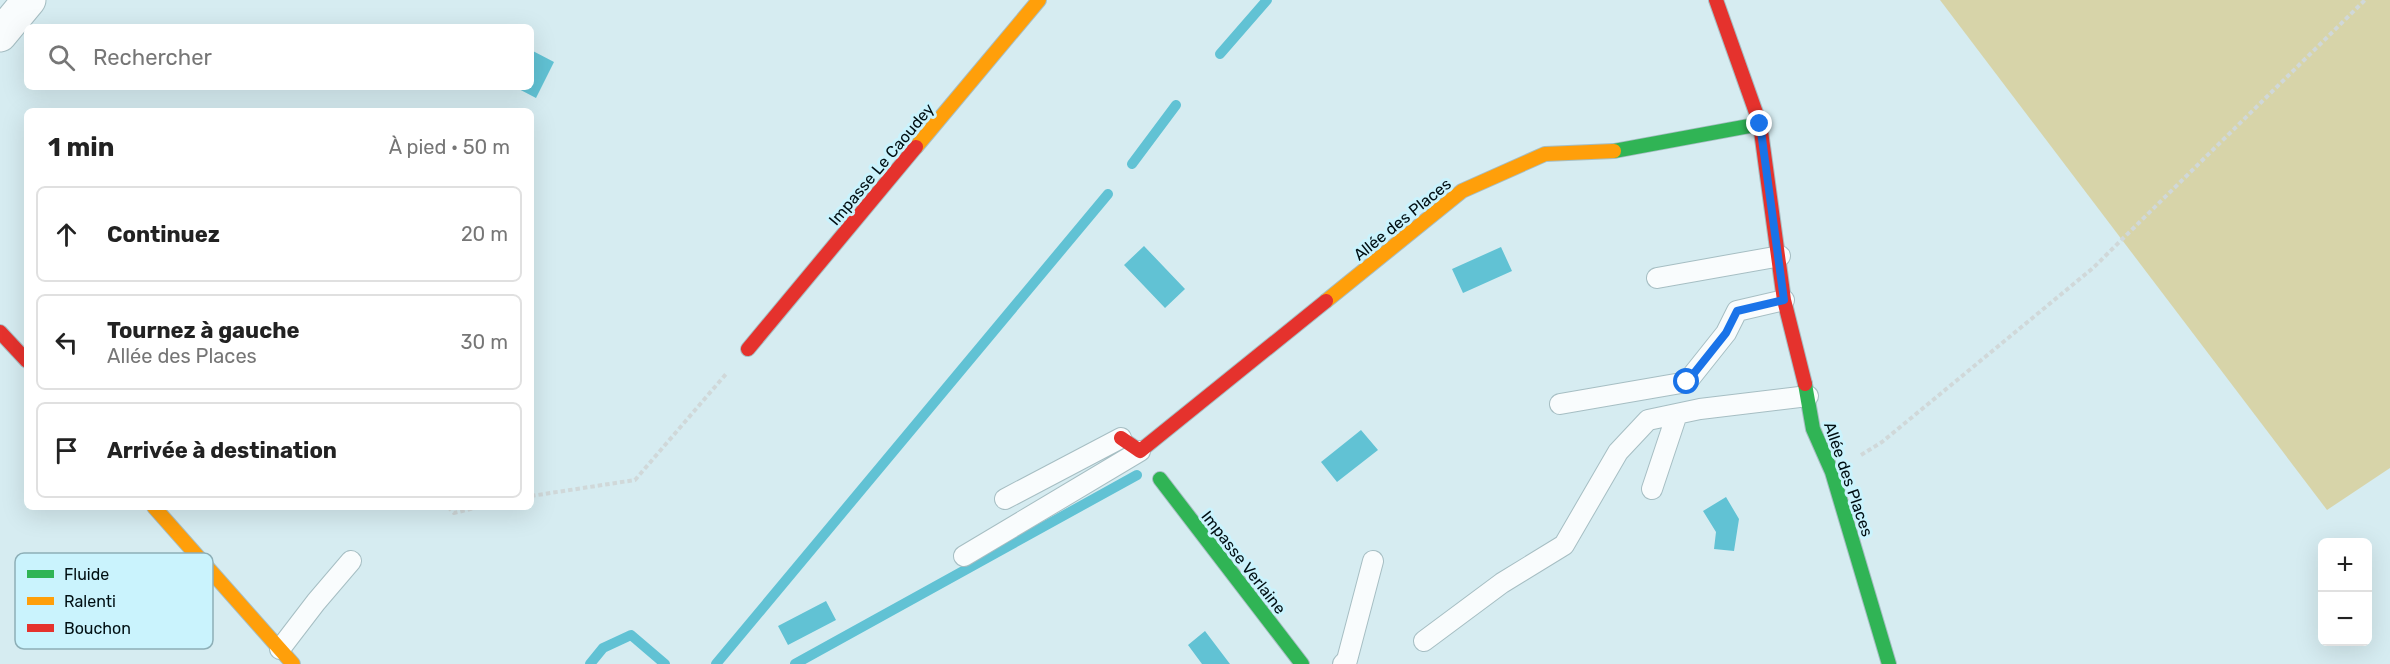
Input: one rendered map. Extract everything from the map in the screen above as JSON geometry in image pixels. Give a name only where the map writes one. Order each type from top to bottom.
[{"type":"street","points":[[0,35],[29,0]]},
{"type":"street","name":"Impasse Le Caoudey","points":[[748,349],[1039,0]]},
{"type":"street","name":"Allée des Places","points":[[1716,0],[1760,124],[1780,256],[1784,300],[1808,396],[1813,429],[1832,472],[1889,664]]},
{"type":"street","name":"Allée des Places","points":[[1140,451],[1462,191],[1545,154],[1625,151],[1760,124]]},
{"type":"street","points":[[0,332],[24,358]]},
{"type":"street","points":[[1121,438],[1140,451]]},
{"type":"street","name":"Impasse Verlaine","points":[[1160,479],[1302,664]]},
{"type":"street","points":[[157,510],[195,553]]},
{"type":"street","points":[[213,574],[287,657]]},
{"type":"lane","points":[[1657,278],[1780,256]]},
{"type":"lane","points":[[1560,404],[1687,382],[1726,333],[1737,311],[1784,300]]},
{"type":"lane","points":[[1424,641],[1502,583],[1564,545],[1618,452],[1648,420],[1700,409],[1808,396]]},
{"type":"lane","points":[[1652,489],[1677,414]]},
{"type":"lane","points":[[1005,498],[1121,438]]},
{"type":"lane","points":[[964,555],[1140,451]]},
{"type":"lane","points":[[287,657],[316,602],[351,561]]},
{"type":"lane","points":[[1343,664],[1347,660],[1373,561]]},
{"type":"path","points":[[1832,472],[1882,442],[2093,268],[2365,0]]},
{"type":"path","points":[[534,496],[635,480],[748,349]]},
{"type":"path","points":[[451,510],[454,513],[466,510]]},
{"type":"shaded area","points":[[1940,0],[2390,0],[2390,468],[2327,510]]},
{"type":"water","points":[[534,52],[554,62],[536,98],[521,90],[534,90]]},
{"type":"water","points":[[1144,246],[1185,289],[1165,308],[1124,265]]},
{"type":"water","points":[[1501,247],[1512,271],[1463,293],[1452,269]]},
{"type":"water","points":[[1361,430],[1378,450],[1337,482],[1321,462]]},
{"type":"water","points":[[1726,497],[1739,519],[1734,551],[1714,549],[1716,532],[1703,511]]},
{"type":"water","points":[[826,601],[836,620],[788,645],[778,626]]},
{"type":"water","points":[[1205,631],[1230,664],[1202,664],[1188,645]]},
{"type":"waterway","points":[[1220,54],[1267,0]]},
{"type":"waterway","points":[[1132,164],[1176,105]]},
{"type":"waterway","points":[[716,664],[1108,194]]},
{"type":"waterway","points":[[795,664],[1137,475]]},
{"type":"waterway","points":[[590,664],[603,648],[631,635],[665,664]]},
{"type":"traffic: fast","points":[[1614,151],[1760,124]]},
{"type":"traffic: fast","points":[[1805,384],[1813,429],[1832,472],[1889,664]]},
{"type":"traffic: fast","points":[[1160,479],[1302,664]]},
{"type":"traffic: slow","points":[[916,147],[1039,0]]},
{"type":"traffic: slow","points":[[1326,301],[1462,191],[1545,154],[1614,151]]},
{"type":"traffic: slow","points":[[157,510],[195,553]]},
{"type":"traffic: slow","points":[[213,574],[293,664]]},
{"type":"traffic: jam","points":[[1716,0],[1760,124],[1784,300],[1805,384]]},
{"type":"traffic: jam","points":[[748,349],[916,147]]},
{"type":"traffic: jam","points":[[1121,438],[1140,451],[1326,301]]},
{"type":"traffic: jam","points":[[0,332],[24,358]]},
{"type":"route","points":[[1687,382],[1726,333],[1737,311],[1784,300],[1780,256],[1760,124]]}]
